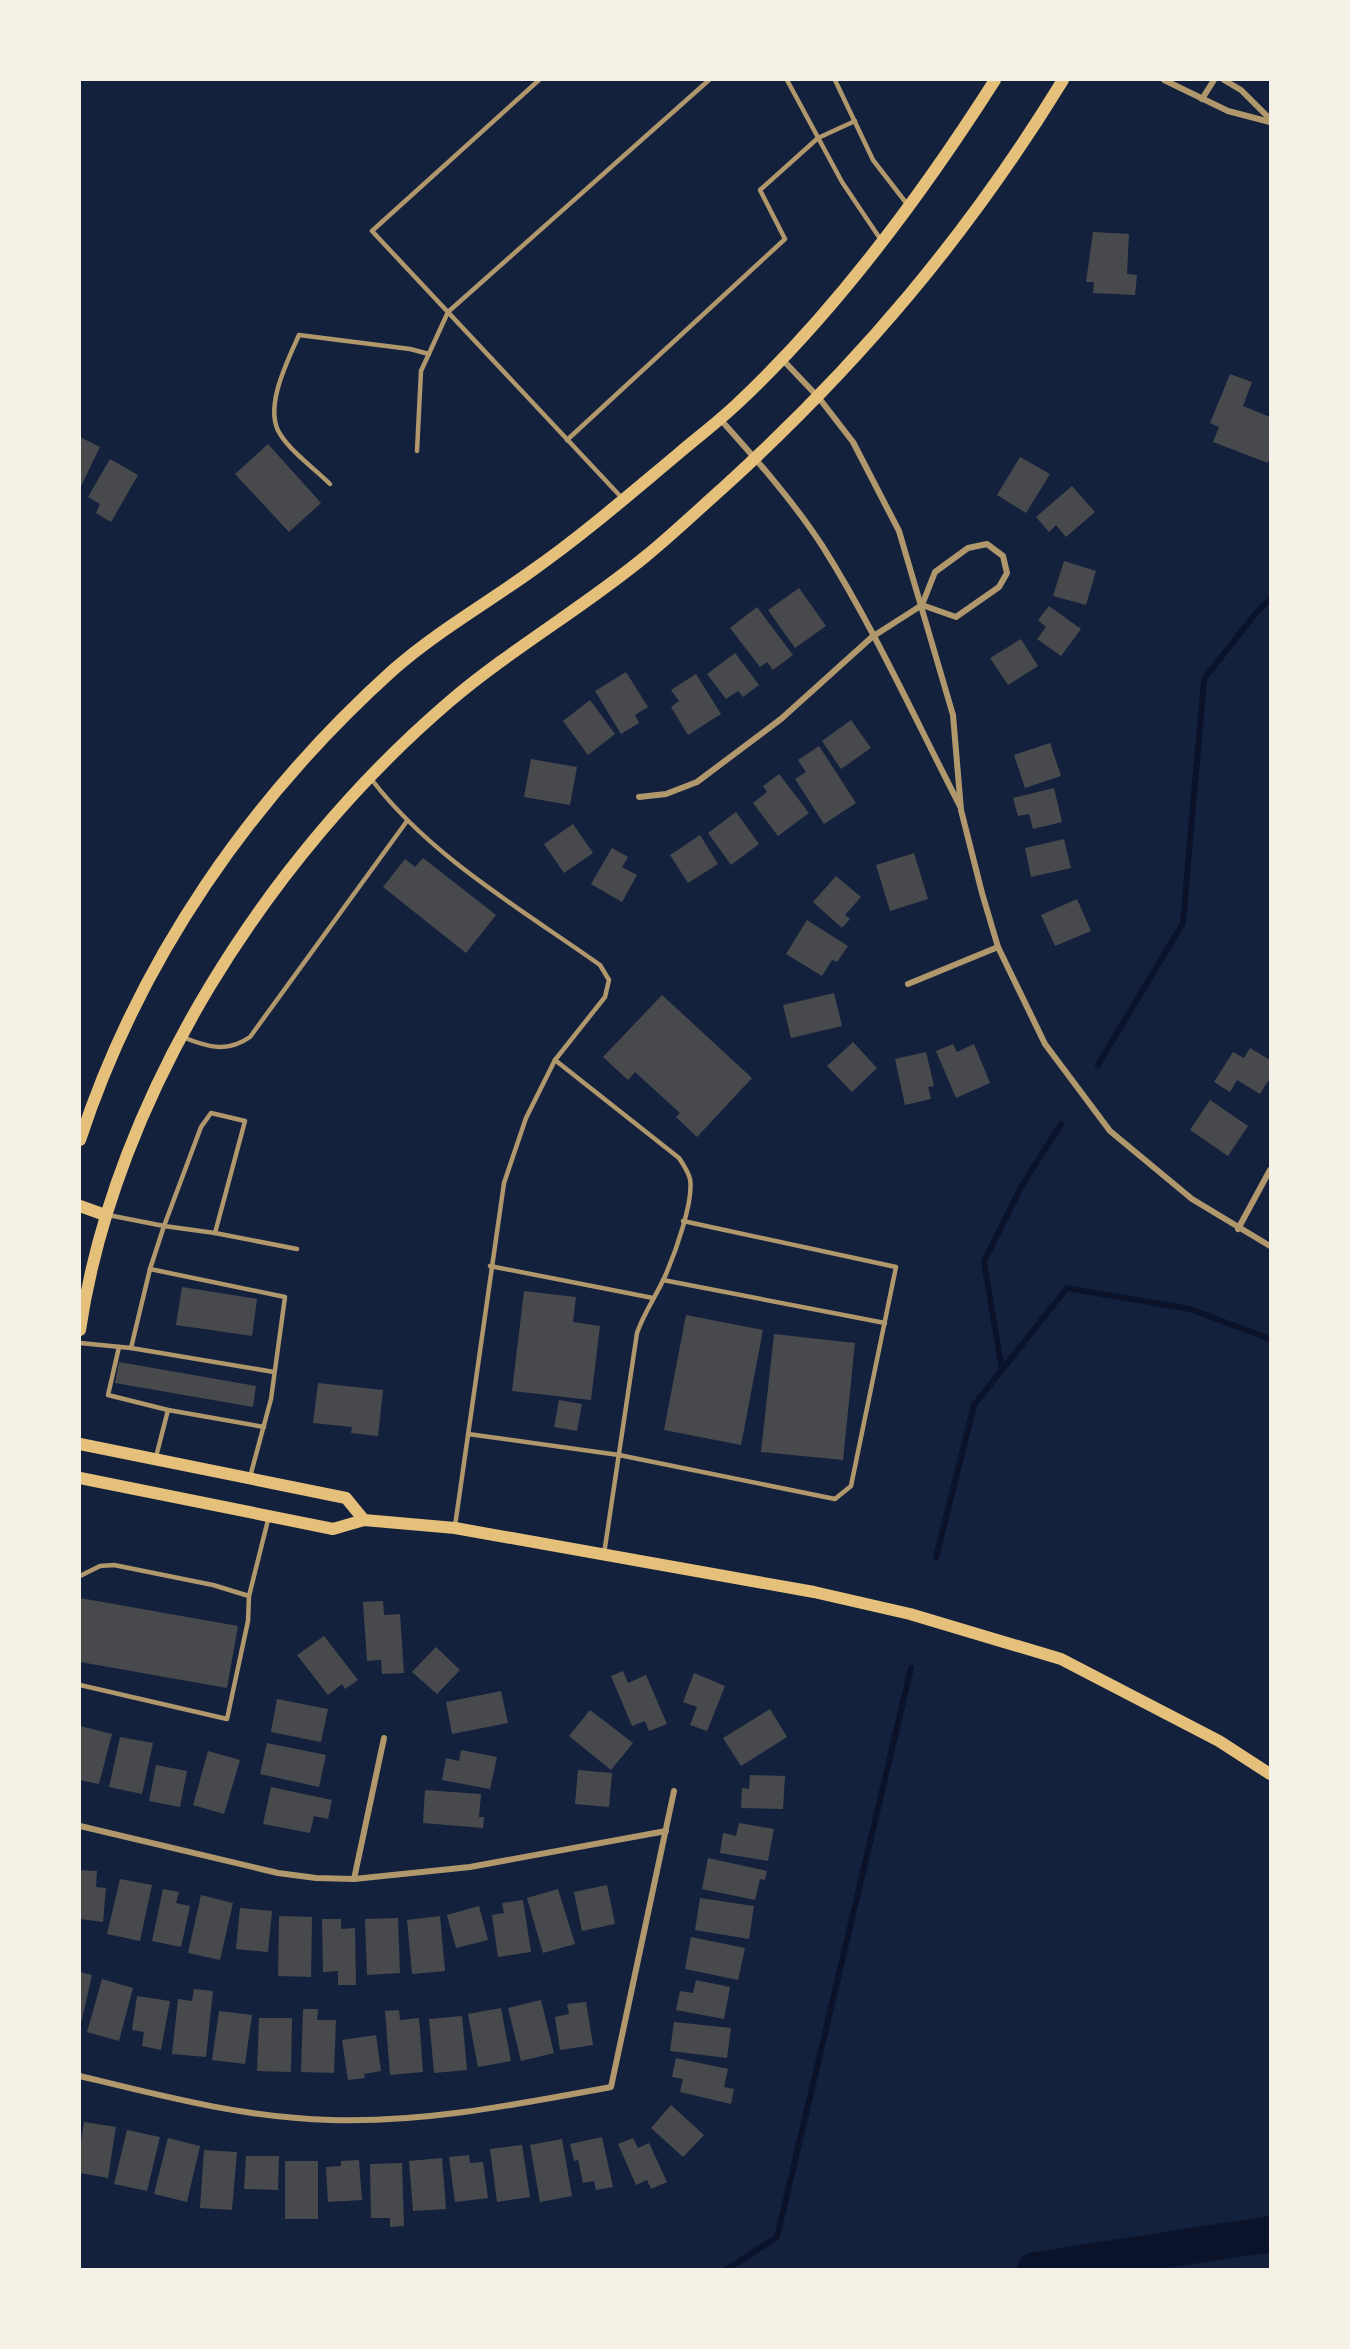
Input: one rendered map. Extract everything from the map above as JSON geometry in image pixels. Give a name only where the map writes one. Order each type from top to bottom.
[{"type":"main road","points":[[80,1140],[110,1056],[179,923],[267,802],[319,743],[395,668],[478,607],[532,571],[624,500],[720,418],[781,358],[883,241],[995,80]]},
{"type":"main road","points":[[80,1329],[105,1215],[158,1078],[214,979],[276,888],[344,805],[450,702],[645,557],[819,398],[906,302],[976,213],[1063,80]]},
{"type":"main road","points":[[80,1206],[105,1215]]},
{"type":"main road","points":[[80,1444],[346,1498],[364,1520]]},
{"type":"main road","points":[[80,1478],[333,1529],[364,1520],[455,1528],[824,1594],[930,1619],[1062,1659],[1219,1741],[1270,1774]]},
{"type":"street","points":[[1164,80],[1228,111],[1270,121]]},
{"type":"street","points":[[1202,99],[1214,80]]},
{"type":"street","points":[[1224,80],[1241,90],[1270,121]]},
{"type":"street","points":[[781,358],[819,398],[853,442],[899,531],[953,715],[962,810],[998,947],[1045,1044],[1110,1131],[1192,1199],[1238,1229],[1270,1246]]},
{"type":"street","points":[[720,418],[754,457],[823,547],[962,810]]},
{"type":"street","points":[[639,797],[666,794],[697,782],[781,719],[872,637],[922,605],[935,572],[968,548],[987,544],[1003,556],[1007,573],[999,587],[956,617],[922,605]]},
{"type":"street","points":[[909,984],[998,947]]},
{"type":"street","points":[[1238,1229],[1270,1170]]},
{"type":"street","points":[[354,1879],[384,1738]]},
{"type":"street","points":[[80,2076],[187,2102],[330,2120],[407,2118],[491,2109],[611,2087],[674,1791]]},
{"type":"street","points":[[80,1826],[278,1873],[316,1878],[354,1879],[470,1867],[666,1831]]},
{"type":"lane","points":[[539,80],[372,231],[624,500]]},
{"type":"lane","points":[[417,451],[421,371],[448,312],[709,80]]},
{"type":"lane","points":[[787,80],[842,182],[883,241]]},
{"type":"lane","points":[[835,80],[873,160],[909,206]]},
{"type":"lane","points":[[567,440],[785,239],[760,190],[818,138],[855,121]]},
{"type":"lane","points":[[330,484],[280,434],[275,420],[276,399],[284,370],[300,335],[410,349],[429,354]]},
{"type":"lane","points":[[370,778],[407,821],[492,888],[600,964],[609,980],[605,997],[555,1060],[526,1118],[504,1183],[490,1266],[455,1528]]},
{"type":"lane","points":[[182,1037],[210,1048],[221,1048],[250,1037],[407,821]]},
{"type":"lane","points":[[555,1060],[679,1158],[686,1168],[690,1190],[683,1221],[663,1280],[638,1334],[604,1554]]},
{"type":"lane","points":[[131,1348],[150,1269],[164,1226],[201,1127],[211,1113],[245,1121],[215,1233]]},
{"type":"lane","points":[[105,1215],[297,1249]]},
{"type":"lane","points":[[468,1434],[619,1455],[835,1499],[850,1486],[896,1267],[683,1221]]},
{"type":"lane","points":[[490,1266],[653,1298]]},
{"type":"lane","points":[[150,1269],[285,1297],[264,1427],[250,1477]]},
{"type":"lane","points":[[663,1280],[885,1323]]},
{"type":"lane","points":[[80,1343],[131,1348],[274,1372]]},
{"type":"lane","points":[[119,1347],[108,1395],[168,1410],[264,1427]]},
{"type":"lane","points":[[155,1460],[168,1410]]},
{"type":"lane","points":[[80,1685],[227,1719],[248,1622],[249,1596],[269,1515]]},
{"type":"lane","points":[[80,1576],[100,1566],[114,1565],[213,1584],[249,1596]]},
{"type":"building","points":[[1093,232],[1129,234],[1127,274],[1137,275],[1135,295],[1093,293],[1094,282],[1086,282]]},
{"type":"building","points":[[1230,374],[1252,382],[1243,406],[1270,417],[1268,463],[1213,442],[1219,427],[1210,423]]},
{"type":"building","points":[[80,437],[100,447],[81,486],[80,485]]},
{"type":"building","points":[[268,444],[321,503],[289,532],[235,474]]},
{"type":"building","points":[[1020,457],[1050,474],[1026,513],[997,495]]},
{"type":"building","points":[[110,459],[138,475],[111,522],[96,513],[100,504],[88,497]]},
{"type":"building","points":[[1072,486],[1095,512],[1066,537],[1056,525],[1049,532],[1036,517]]},
{"type":"building","points":[[1064,561],[1096,571],[1086,605],[1053,596]]},
{"type":"building","points":[[799,588],[826,626],[795,648],[768,610]]},
{"type":"building","points":[[1049,606],[1081,629],[1061,656],[1037,639],[1046,627],[1038,620]]},
{"type":"building","points":[[757,607],[793,655],[773,670],[767,662],[760,667],[730,628]]},
{"type":"building","points":[[1021,639],[1038,666],[1008,685],[990,658]]},
{"type":"building","points":[[735,653],[759,685],[743,697],[738,691],[726,699],[707,674]]},
{"type":"building","points":[[626,672],[648,707],[635,715],[639,723],[621,734],[595,691]]},
{"type":"building","points":[[696,674],[721,714],[688,735],[671,707],[679,701],[671,690]]},
{"type":"building","points":[[590,700],[615,734],[588,755],[563,721]]},
{"type":"building","points":[[851,720],[871,748],[841,769],[822,741]]},
{"type":"building","points":[[1050,743],[1061,776],[1025,788],[1014,755]]},
{"type":"building","points":[[819,746],[856,803],[824,824],[795,779],[806,772],[798,760]]},
{"type":"building","points":[[531,759],[577,767],[570,805],[524,797]]},
{"type":"building","points":[[779,774],[809,813],[778,836],[753,803],[767,792],[763,786]]},
{"type":"building","points":[[1054,788],[1062,822],[1033,829],[1029,814],[1018,816],[1013,798]]},
{"type":"building","points":[[736,812],[759,844],[731,865],[708,833]]},
{"type":"building","points":[[573,824],[593,853],[564,873],[544,844]]},
{"type":"building","points":[[700,835],[718,864],[688,883],[670,855]]},
{"type":"building","points":[[1064,839],[1071,868],[1031,877],[1025,848]]},
{"type":"building","points":[[612,848],[628,857],[622,867],[637,875],[622,902],[591,884]]},
{"type":"building","points":[[914,853],[928,899],[890,911],[876,865]]},
{"type":"building","points":[[423,858],[496,915],[466,953],[383,887],[405,859],[415,867]]},
{"type":"building","points":[[836,876],[861,897],[845,915],[850,919],[842,928],[813,902]]},
{"type":"building","points":[[1077,899],[1091,931],[1055,946],[1041,915]]},
{"type":"building","points":[[807,920],[848,946],[837,962],[832,960],[822,976],[786,954]]},
{"type":"building","points":[[834,993],[842,1026],[791,1038],[783,1005]]},
{"type":"building","points":[[662,995],[752,1078],[697,1137],[676,1117],[680,1113],[635,1072],[628,1080],[603,1057]]},
{"type":"building","points":[[853,1042],[877,1068],[852,1092],[827,1066]]},
{"type":"building","points":[[953,1044],[957,1052],[974,1044],[990,1083],[956,1098],[936,1051]]},
{"type":"building","points":[[1250,1048],[1270,1060],[1270,1083],[1268,1081],[1260,1094],[1237,1080],[1230,1092],[1214,1082],[1233,1052],[1244,1058]]},
{"type":"building","points":[[926,1052],[934,1086],[928,1087],[931,1099],[905,1105],[895,1059]]},
{"type":"building","points":[[1210,1100],[1248,1126],[1228,1156],[1190,1130]]},
{"type":"building","points":[[182,1287],[257,1299],[252,1336],[176,1325]]},
{"type":"building","points":[[524,1291],[576,1297],[573,1322],[600,1326],[591,1400],[512,1391]]},
{"type":"building","points":[[686,1315],[763,1330],[741,1445],[664,1430]]},
{"type":"building","points":[[774,1334],[855,1343],[843,1460],[761,1452]]},
{"type":"building","points":[[119,1362],[256,1386],[253,1407],[115,1383]]},
{"type":"building","points":[[318,1383],[383,1390],[378,1436],[351,1433],[352,1427],[313,1423]]},
{"type":"building","points":[[559,1400],[582,1404],[577,1431],[554,1427]]},
{"type":"building","points":[[80,1598],[238,1626],[227,1688],[80,1662]]},
{"type":"building","points":[[383,1601],[384,1615],[400,1614],[404,1673],[382,1674],[381,1660],[367,1661],[363,1602]]},
{"type":"building","points":[[324,1636],[358,1680],[345,1689],[342,1684],[328,1695],[297,1655]]},
{"type":"building","points":[[436,1647],[460,1670],[437,1694],[412,1672]]},
{"type":"building","points":[[623,1671],[628,1683],[646,1675],[667,1724],[649,1731],[645,1721],[632,1726],[611,1676]]},
{"type":"building","points":[[694,1673],[725,1686],[707,1731],[690,1725],[697,1707],[683,1702]]},
{"type":"building","points":[[501,1691],[508,1723],[452,1734],[446,1702]]},
{"type":"building","points":[[277,1699],[328,1709],[321,1742],[271,1732]]},
{"type":"building","points":[[770,1709],[787,1737],[741,1766],[723,1738]]},
{"type":"building","points":[[590,1710],[633,1743],[611,1770],[569,1736]]},
{"type":"building","points":[[80,1726],[112,1734],[99,1784],[80,1780]]},
{"type":"building","points":[[120,1737],[153,1743],[142,1794],[109,1787]]},
{"type":"building","points":[[267,1743],[326,1755],[319,1787],[260,1774]]},
{"type":"building","points":[[461,1750],[497,1757],[490,1789],[442,1780],[446,1758],[459,1761]]},
{"type":"building","points":[[208,1751],[240,1760],[224,1814],[193,1805]]},
{"type":"building","points":[[156,1765],[187,1771],[180,1807],[149,1801]]},
{"type":"building","points":[[578,1770],[612,1773],[609,1807],[575,1804]]},
{"type":"building","points":[[750,1775],[785,1776],[783,1809],[741,1808],[742,1788],[749,1789]]},
{"type":"building","points":[[271,1787],[332,1800],[328,1819],[314,1816],[310,1833],[263,1824]]},
{"type":"building","points":[[425,1790],[481,1794],[479,1817],[484,1817],[483,1828],[423,1823]]},
{"type":"building","points":[[739,1823],[774,1829],[768,1861],[720,1853],[723,1833],[736,1836]]},
{"type":"building","points":[[708,1858],[767,1871],[765,1880],[760,1879],[755,1900],[702,1889]]},
{"type":"building","points":[[80,1870],[97,1871],[96,1887],[106,1888],[103,1922],[80,1919]]},
{"type":"building","points":[[120,1879],[152,1885],[140,1941],[107,1934]]},
{"type":"building","points":[[607,1885],[615,1924],[582,1931],[574,1892]]},
{"type":"building","points":[[163,1889],[179,1892],[176,1903],[190,1906],[181,1947],[152,1941]]},
{"type":"building","points":[[558,1889],[575,1944],[543,1953],[527,1898]]},
{"type":"building","points":[[201,1895],[233,1903],[220,1960],[188,1953]]},
{"type":"building","points":[[700,1898],[754,1906],[749,1939],[695,1930]]},
{"type":"building","points":[[523,1900],[531,1952],[498,1957],[492,1915],[504,1913],[502,1903]]},
{"type":"building","points":[[479,1906],[488,1940],[456,1948],[447,1915]]},
{"type":"building","points":[[240,1908],[272,1911],[268,1952],[236,1949]]},
{"type":"building","points":[[279,1916],[312,1917],[311,1977],[278,1976]]},
{"type":"building","points":[[440,1916],[445,1971],[412,1974],[407,1920]]},
{"type":"building","points":[[398,1918],[400,1973],[367,1975],[365,1919]]},
{"type":"building","points":[[322,1919],[341,1919],[341,1929],[355,1928],[356,1985],[338,1985],[338,1971],[323,1972]]},
{"type":"building","points":[[691,1937],[745,1948],[738,1980],[685,1969]]},
{"type":"building","points":[[80,1972],[92,1975],[80,2028]]},
{"type":"building","points":[[102,1979],[133,1988],[119,2041],[87,2032]]},
{"type":"building","points":[[696,1980],[730,1987],[724,2019],[676,2010],[680,1991],[693,1993]]},
{"type":"building","points":[[194,1989],[213,1991],[206,2057],[172,2054],[178,1999],[192,2001]]},
{"type":"building","points":[[137,1996],[170,2001],[161,2050],[142,2046],[144,2032],[132,2030]]},
{"type":"building","points":[[541,2000],[554,2053],[521,2061],[508,2008]]},
{"type":"building","points":[[586,2002],[593,2045],[560,2050],[555,2017],[569,2014],[567,2004]]},
{"type":"building","points":[[501,2008],[511,2061],[478,2067],[468,2014]]},
{"type":"building","points":[[303,2009],[318,2009],[317,2020],[336,2020],[334,2073],[301,2072]]},
{"type":"building","points":[[399,2010],[400,2020],[419,2018],[423,2072],[390,2075],[385,2011]]},
{"type":"building","points":[[219,2011],[252,2015],[245,2064],[212,2060]]},
{"type":"building","points":[[462,2016],[467,2070],[434,2073],[429,2019]]},
{"type":"building","points":[[259,2018],[292,2018],[291,2072],[257,2071]]},
{"type":"building","points":[[674,2022],[731,2028],[727,2058],[670,2051]]},
{"type":"building","points":[[376,2035],[381,2071],[364,2074],[365,2078],[348,2080],[342,2040]]},
{"type":"building","points":[[676,2058],[728,2069],[724,2087],[734,2089],[731,2104],[680,2092],[683,2079],[672,2077]]},
{"type":"building","points":[[671,2105],[704,2135],[683,2157],[651,2128]]},
{"type":"building","points":[[84,2122],[116,2127],[108,2178],[80,2173],[80,2147]]},
{"type":"building","points":[[127,2130],[160,2137],[147,2191],[114,2184]]},
{"type":"building","points":[[602,2137],[613,2187],[596,2190],[594,2181],[583,2183],[578,2160],[574,2161],[570,2144]]},
{"type":"building","points":[[168,2138],[200,2146],[187,2202],[154,2194]]},
{"type":"building","points":[[633,2138],[638,2148],[649,2143],[667,2182],[651,2189],[647,2180],[636,2185],[618,2144]]},
{"type":"building","points":[[562,2139],[572,2196],[540,2202],[530,2145]]},
{"type":"building","points":[[522,2145],[530,2197],[497,2202],[490,2149]]},
{"type":"building","points":[[204,2150],[237,2152],[232,2210],[200,2208]]},
{"type":"building","points":[[469,2155],[470,2163],[483,2162],[488,2198],[455,2202],[449,2157]]},
{"type":"building","points":[[246,2156],[279,2156],[278,2190],[244,2189]]},
{"type":"building","points":[[442,2158],[446,2209],[413,2211],[409,2161]]},
{"type":"building","points":[[359,2160],[362,2200],[328,2202],[326,2167],[341,2166],[341,2161]]},
{"type":"building","points":[[285,2161],[318,2161],[318,2219],[285,2219]]},
{"type":"building","points":[[402,2163],[404,2226],[390,2227],[390,2218],[371,2218],[370,2164]]},
{"type":"waterway","points":[[1098,1065],[1183,923],[1204,679],[1256,613],[1270,599]]},
{"type":"waterway","points":[[1002,1370],[984,1261],[1021,1187],[1061,1124]]},
{"type":"waterway","points":[[936,1557],[974,1405],[1067,1288],[1190,1309],[1270,1339]]},
{"type":"waterway","points":[[726,2270],[777,2237],[911,1668]]},
{"type":"waterway","points":[[1035,2270],[1270,2234]]}]
